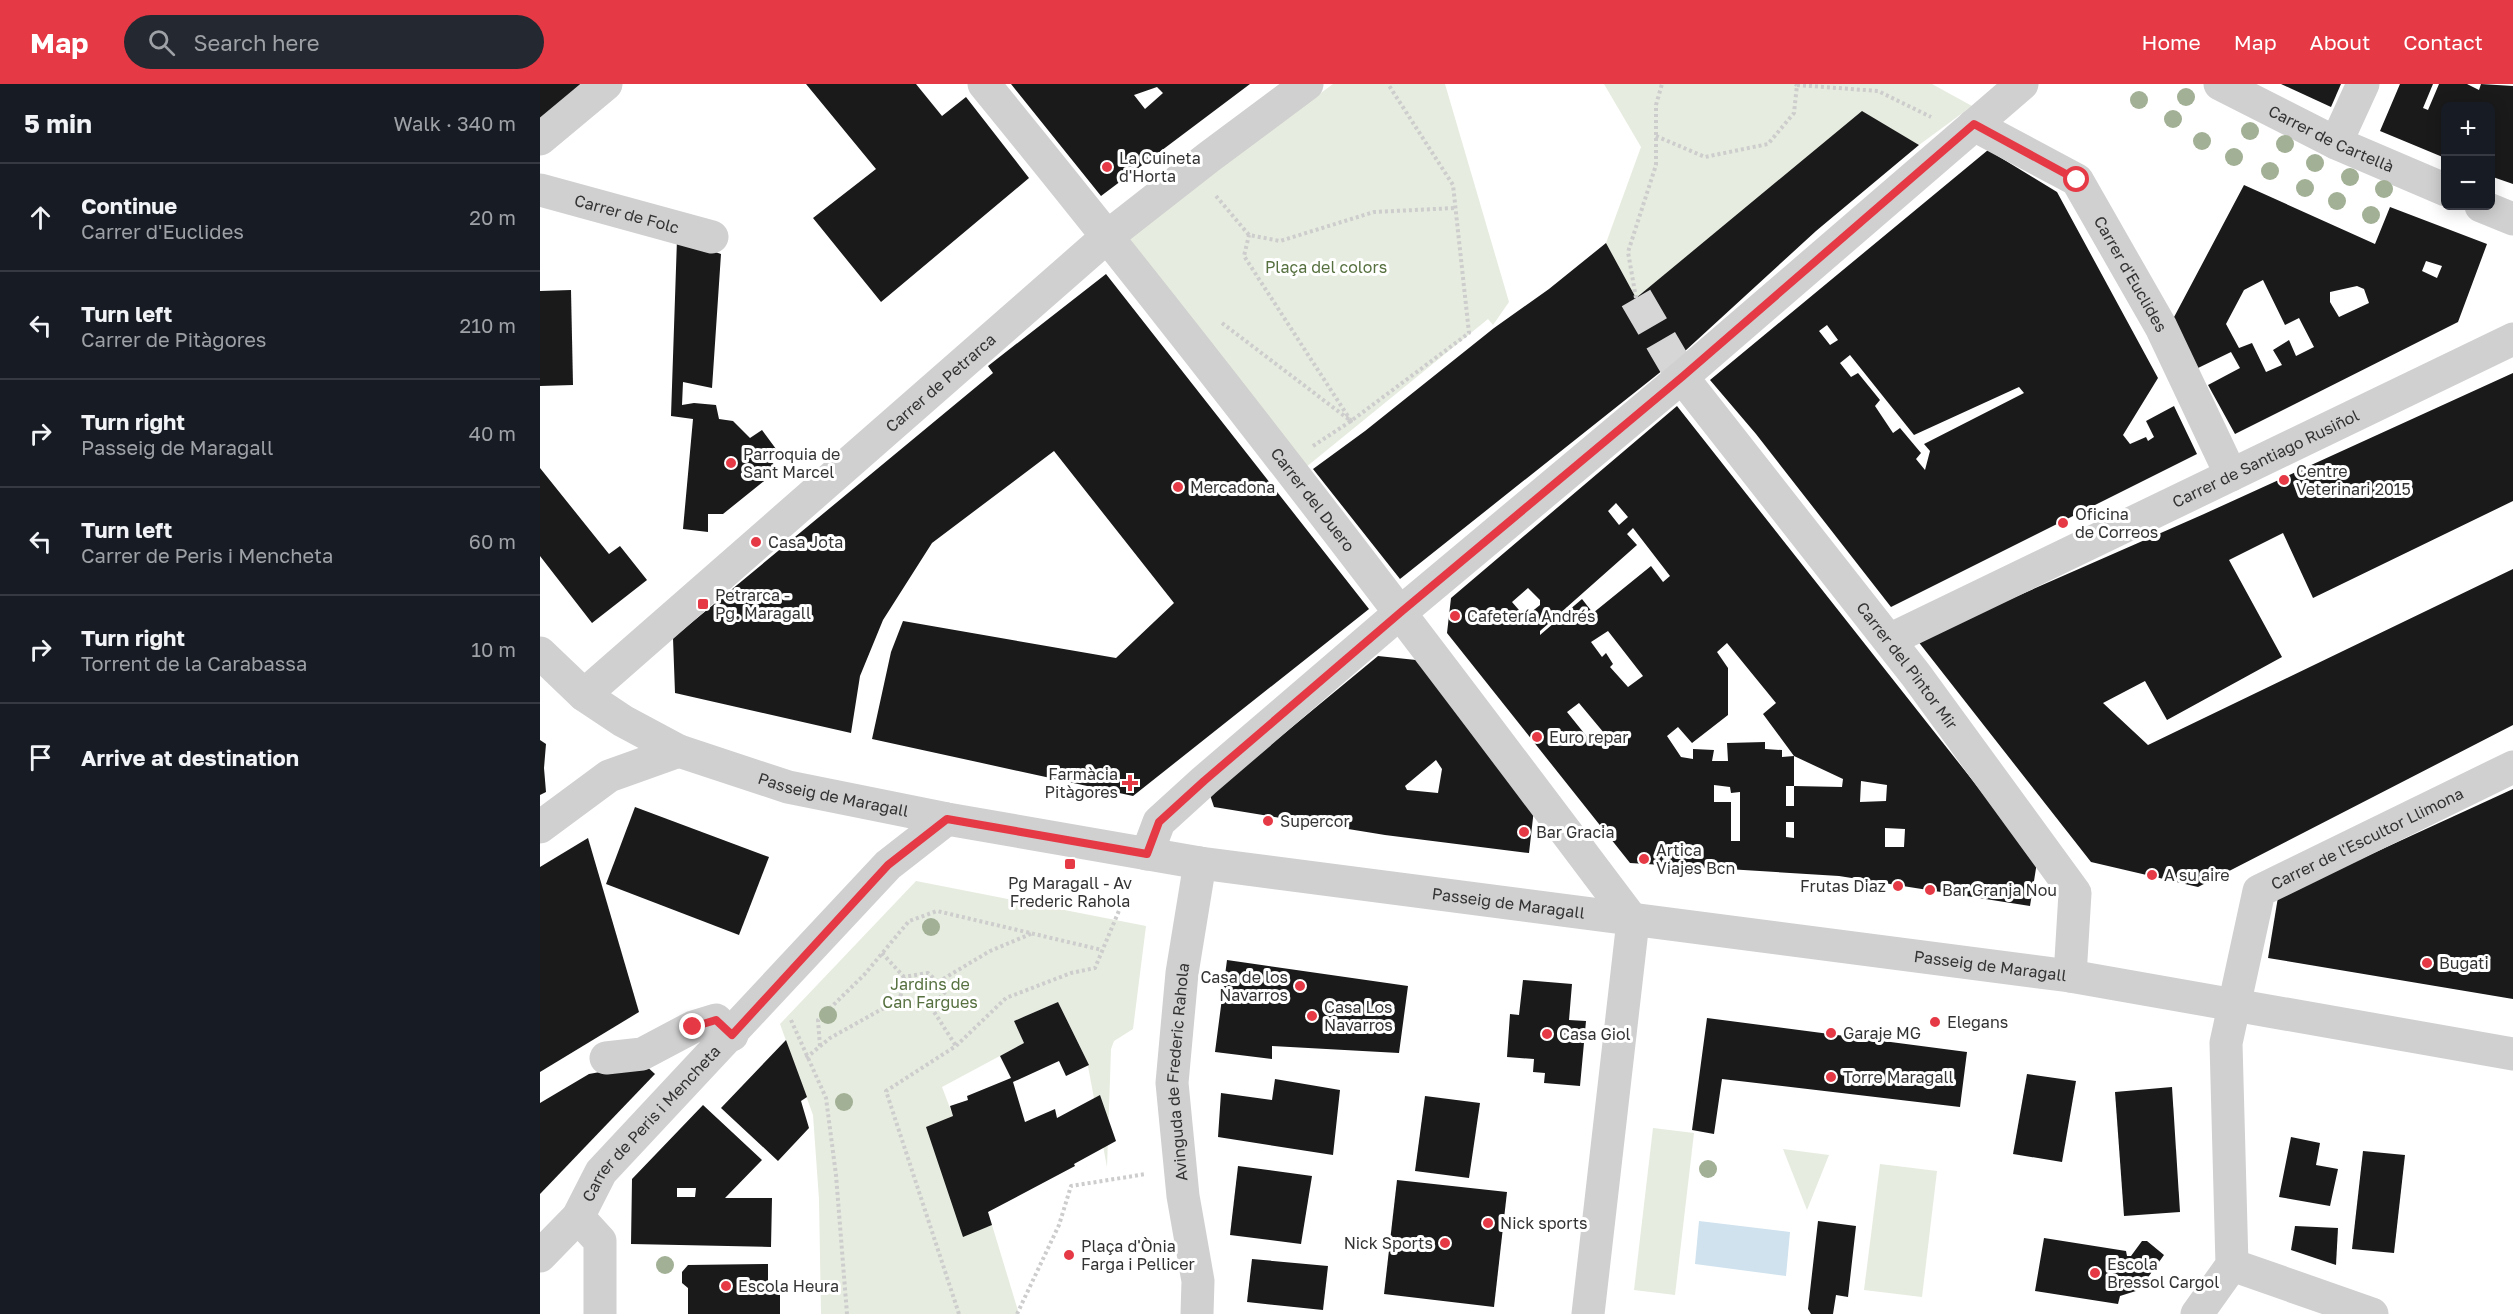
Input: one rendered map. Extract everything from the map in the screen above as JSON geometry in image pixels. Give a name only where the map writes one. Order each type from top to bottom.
[{"type":"street","points":[[540,139],[606,84]]},
{"type":"street","name":"Carrer del Duero","points":[[984,84],[1108,236],[1401,612],[1634,921]]},
{"type":"street","name":"Carrer de Petrarca","points":[[585,694],[1108,236],[1306,84]]},
{"type":"street","points":[[1147,854],[1159,822],[1401,612],[1682,377],[2022,84]]},
{"type":"street","name":"Carrer de Cartellà","points":[[2220,84],[2336,143],[2441,188]]},
{"type":"street","points":[[2336,143],[2363,84]]},
{"type":"street","name":"Carrer d'Euclides","points":[[1974,124],[2077,180],[2161,327],[2231,475]]},
{"type":"street","name":"Carrer de Folc","points":[[540,190],[712,237]]},
{"type":"street","points":[[2491,210],[2513,219]]},
{"type":"street","name":"Carrer de Santiago Rusiñol","points":[[1889,640],[2513,339]]},
{"type":"street","name":"Carrer del Pintor Mir","points":[[1682,377],[1889,640],[2074,893],[2070,976]]},
{"type":"street","name":"Passeig de Maragall","points":[[540,653],[585,694],[622,721],[679,751],[788,787],[947,819],[1200,863],[2070,976],[2513,1054]]},
{"type":"street","points":[[540,827],[609,776],[679,751]]},
{"type":"street","name":"Carrer de l'Escultor Llimona","points":[[2233,1004],[2259,891],[2513,766]]},
{"type":"street","name":"Carrer de Peris i Mencheta","points":[[540,1256],[578,1217],[601,1172],[732,1035],[888,865],[947,819]]},
{"type":"street","name":"Avinguda de Frederic Rahola","points":[[1197,1314],[1198,1281],[1183,1196],[1172,1083],[1182,973],[1200,863]]},
{"type":"street","points":[[1588,1314],[1634,921]]},
{"type":"street","points":[[2197,1314],[2232,1265],[2226,1043],[2233,1004]]},
{"type":"street","points":[[606,1058],[642,1054],[693,1027],[716,1020],[732,1035]]},
{"type":"street","points":[[578,1217],[600,1241],[600,1314]]},
{"type":"street","points":[[2232,1265],[2372,1314]]},
{"type":"path","points":[[1312,446],[1351,421],[1469,333],[1453,185],[1388,84]]},
{"type":"path","points":[[1636,298],[1628,252],[1656,165],[1656,105],[1662,84]]},
{"type":"path","points":[[1656,136],[1705,157],[1768,144],[1794,113],[1796,85],[1878,91],[1940,121]]},
{"type":"path","points":[[1215,195],[1249,235],[1280,241],[1374,212],[1455,208]]},
{"type":"path","points":[[1249,235],[1244,256],[1351,421]]},
{"type":"path","points":[[1219,321],[1351,421]]},
{"type":"path","points":[[959,1314],[886,1091],[956,1046],[1006,998],[1071,973],[1095,968],[1123,901]]},
{"type":"path","points":[[820,1046],[818,1020],[864,975],[909,921],[937,911],[1102,950]]},
{"type":"path","points":[[938,982],[990,951],[1033,933]]},
{"type":"path","points":[[882,952],[904,977]]},
{"type":"path","points":[[904,977],[928,973],[947,990],[931,1007]]},
{"type":"path","points":[[900,999],[904,977]]},
{"type":"path","points":[[806,1058],[830,1038],[900,999],[931,1007],[956,1046]]},
{"type":"path","points":[[796,1029],[806,1058],[826,1098],[836,1175],[847,1314]]},
{"type":"path","points":[[1017,1314],[1059,1225],[1071,1185],[1155,1174]]},
{"type":"green space","name":"Plaça del colors","points":[[1333,84],[1445,84],[1509,302],[1493,325],[1488,319],[1300,472],[1127,236]]},
{"type":"green space","points":[[1604,84],[1932,84],[1972,106],[1919,145],[1862,112],[1636,298],[1606,243],[1641,147]]},
{"type":"green space","name":"Jardins de Can Fargues","points":[[916,881],[1146,926],[1133,1029],[1114,1041],[1111,1049],[1107,1167],[1087,1061],[1058,1002],[1014,1021],[1024,1043],[942,1087],[953,1116],[948,1118],[988,1227],[992,1225],[1019,1314],[821,1314],[819,1199],[813,1115],[780,1024]]},
{"type":"green space","points":[[1653,1128],[1694,1133],[1675,1295],[1634,1290]]},
{"type":"green space","points":[[1783,1149],[1829,1155],[1807,1210]]},
{"type":"green space","points":[[1880,1164],[1937,1171],[1922,1297],[1864,1290]]},
{"type":"water","points":[[1699,1221],[1790,1232],[1786,1276],[1695,1264]]},
{"type":"building","points":[[540,84],[586,84],[540,123]]},
{"type":"building","points":[[806,84],[916,84],[942,116],[966,97],[1029,178],[881,302],[813,218],[876,169]]},
{"type":"building","points":[[1011,84],[1250,84],[1101,196]],"holes":[[[1157,87],[1163,93],[1145,109],[1134,95]]]},
{"type":"building","points":[[2281,84],[2341,84],[2331,107]]},
{"type":"building","points":[[2400,84],[2433,84],[2423,108],[2428,110],[2439,84],[2467,84],[2479,90],[2481,84],[2513,86],[2513,184],[2495,178],[2495,102],[2441,102],[2441,156],[2380,131]]},
{"type":"building","points":[[1862,111],[1919,145],[1816,231],[1673,362],[1400,579],[1313,469],[1606,243],[1636,298]]},
{"type":"building","points":[[1988,150],[2057,192],[2158,378],[2123,435],[2130,444],[2146,437],[2148,441],[2154,437],[2146,421],[2174,406],[2197,454],[1891,607],[1756,434],[1710,380]],"holes":[[[1827,325],[1838,340],[1830,345],[1819,331]],[[1850,355],[1914,435],[2019,387],[2024,393],[1924,444],[1930,451],[1925,470],[1916,459],[1921,453],[1900,428],[1893,433],[1875,406],[1880,400],[1858,373],[1851,377],[1840,363]]]},
{"type":"building","points":[[2244,185],[2375,244],[2390,207],[2487,244],[2458,322],[2235,434],[2208,385],[2240,368],[2231,352],[2198,368],[2173,319]],"holes":[[[2426,261],[2442,266],[2437,278],[2422,271]],[[2263,280],[2285,325],[2299,318],[2314,347],[2296,356],[2289,340],[2273,350],[2282,365],[2266,372],[2252,343],[2239,348],[2226,324],[2244,290]],[[2357,286],[2364,289],[2369,303],[2339,317],[2330,302],[2330,292]]]},
{"type":"building","points":[[677,239],[721,254],[712,388],[683,382],[682,405],[694,403],[716,405],[719,419],[733,421],[750,438],[762,430],[776,449],[766,457],[779,469],[723,514],[708,514],[708,532],[683,529],[693,419],[671,416]]},
{"type":"building","points":[[1106,274],[1369,609],[1133,796],[872,739],[891,652],[903,621],[1116,658],[1174,603],[1054,451],[932,543],[883,620],[860,676],[851,733],[675,693],[673,638],[993,373],[988,366]]},
{"type":"building","points":[[571,290],[573,385],[540,386],[540,291]]},
{"type":"building","points":[[2513,373],[2513,501],[2313,598],[2283,533],[2229,560],[2282,657],[2167,720],[2145,681],[2103,703],[2148,745],[2513,569],[2513,725],[2198,887],[2091,862],[1917,640],[2204,514]]},
{"type":"building","points":[[1677,406],[2037,862],[2030,906],[1839,876],[1630,863],[1447,633],[1451,598]],"holes":[[[1616,503],[1628,517],[1619,525],[1608,511]],[[1633,528],[1670,576],[1663,582],[1651,566],[1593,613],[1582,599],[1540,635],[1540,631],[1637,545],[1627,534]],[[1528,588],[1540,600],[1540,605],[1525,617],[1512,602]],[[1608,631],[1643,676],[1628,687],[1610,667],[1613,664],[1606,653],[1602,657],[1591,642]],[[1727,643],[1776,703],[1763,714],[1794,756],[1782,757],[1782,750],[1765,749],[1765,742],[1727,743],[1728,761],[1712,761],[1714,750],[1693,749],[1693,759],[1681,757],[1667,736],[1678,727],[1692,743],[1728,715],[1728,668],[1717,652]],[[1579,703],[1604,733],[1592,743],[1567,712]],[[1794,756],[1843,779],[1842,787],[1794,786]],[[1861,781],[1887,785],[1886,801],[1860,802]],[[1714,785],[1730,787],[1731,793],[1740,792],[1740,841],[1731,841],[1731,802],[1714,802]],[[1786,786],[1794,786],[1794,806],[1786,806]],[[1786,822],[1794,822],[1794,838],[1786,837]],[[1885,828],[1905,829],[1904,847],[1885,847]]]},
{"type":"building","points":[[540,468],[609,554],[620,546],[647,580],[592,623],[540,556]]},
{"type":"building","points":[[1378,656],[1416,660],[1534,809],[1529,853],[1385,835],[1214,807],[1210,795]],"holes":[[[1436,760],[1442,769],[1438,793],[1407,790],[1405,786]]]},
{"type":"building","points":[[540,740],[546,744],[544,768],[546,792],[540,795]]},
{"type":"building","points":[[2513,789],[2513,999],[2268,958],[2278,897]]},
{"type":"building","points":[[635,807],[769,857],[739,935],[606,884]]},
{"type":"building","points":[[588,838],[639,1012],[540,1072],[540,867]]},
{"type":"building","name":"Casa Los Navarros","points":[[1227,960],[1408,986],[1399,1053],[1272,1046],[1272,1059],[1215,1052]]},
{"type":"building","name":"Casa Giol","points":[[1523,980],[1572,984],[1569,1020],[1586,1021],[1580,1086],[1544,1083],[1545,1073],[1533,1072],[1534,1059],[1507,1057],[1510,1014],[1519,1015]]},
{"type":"building","points":[[1058,1002],[1089,1065],[1066,1076],[1059,1061],[1013,1082],[1025,1122],[1055,1109],[1057,1118],[1100,1095],[1116,1141],[1074,1164],[1075,1166],[988,1212],[992,1225],[963,1237],[926,1127],[953,1116],[950,1106],[968,1100],[967,1096],[1011,1078],[1000,1056],[1024,1043],[1014,1021]]},
{"type":"building","name":"Torre Maragall","points":[[1707,1018],[1967,1052],[1960,1107],[1722,1079],[1714,1134],[1692,1130]]},
{"type":"building","points":[[786,1040],[807,1097],[801,1101],[809,1128],[778,1161],[721,1108]]},
{"type":"building","points":[[644,1064],[655,1074],[540,1194],[540,1103],[589,1074]]},
{"type":"building","points":[[2027,1074],[2076,1081],[2062,1162],[2013,1154]]},
{"type":"building","points":[[1275,1079],[1340,1090],[1333,1155],[1218,1137],[1221,1093],[1272,1100]]},
{"type":"building","points":[[2172,1087],[2180,1212],[2124,1216],[2115,1092]]},
{"type":"building","points":[[1425,1096],[1480,1103],[1469,1178],[1415,1171]]},
{"type":"building","points":[[703,1105],[762,1160],[725,1198],[772,1198],[771,1247],[631,1244],[632,1179]],"holes":[[[677,1188],[696,1188],[695,1197],[677,1197]]]},
{"type":"building","points":[[2291,1137],[2320,1143],[2316,1165],[2338,1169],[2330,1206],[2279,1197]]},
{"type":"building","points":[[2363,1151],[2405,1155],[2394,1253],[2352,1249]]},
{"type":"building","points":[[1238,1166],[1312,1176],[1301,1244],[1230,1235]]},
{"type":"building","name":"Nick Sports","points":[[1397,1180],[1507,1192],[1494,1307],[1384,1294]]},
{"type":"building","points":[[1818,1221],[1856,1226],[1848,1297],[1836,1295],[1833,1314],[1811,1314],[1808,1309]]},
{"type":"building","points":[[2295,1226],[2338,1228],[2336,1265],[2291,1250]]},
{"type":"building","name":"Escola Bressol Cargol","points":[[2044,1238],[2126,1251],[2127,1256],[2131,1256],[2142,1241],[2147,1241],[2164,1255],[2139,1290],[2120,1296],[2118,1304],[2035,1291]]},
{"type":"building","points":[[1252,1259],[1328,1266],[1323,1310],[1247,1302]]},
{"type":"building","points":[[768,1264],[768,1288],[780,1288],[780,1314],[688,1314],[688,1288],[682,1283],[682,1272],[688,1265]]},
{"type":"tunnel","points":[[1636,298],[1677,368]]},
{"type":"place","name":"La Cuineta d'Horta","points":[[1107,167]]},
{"type":"place","name":"Parroquia de Sant Marcel","points":[[731,463]]},
{"type":"place","name":"Centre Veterinari 2015","points":[[2284,480]]},
{"type":"place","name":"Mercadona","points":[[1178,487]]},
{"type":"place","name":"Oficina de Correos","points":[[2063,523]]},
{"type":"place","name":"Casa Jota","points":[[756,542]]},
{"type":"place","name":"Petrarca - Pg. Maragall","points":[[703,604]]},
{"type":"place","name":"Cafetería Andrés","points":[[1455,616]]},
{"type":"place","name":"Euro repar","points":[[1537,737]]},
{"type":"place","name":"Farmàcia Pitàgores","points":[[1130,783]]},
{"type":"place","name":"Supercor","points":[[1268,821]]},
{"type":"place","name":"Bar Gracia","points":[[1524,832]]},
{"type":"place","name":"Artica Viajes Bcn","points":[[1644,859]]},
{"type":"place","name":"Pg Maragall - Av Frederic Rahola","points":[[1070,864]]},
{"type":"place","name":"A su aire","points":[[2152,875]]},
{"type":"place","name":"Frutas Diaz","points":[[1898,886]]},
{"type":"place","name":"Bar Granja Nou","points":[[1930,890]]},
{"type":"place","name":"Bugati","points":[[2427,963]]},
{"type":"place","name":"Casa de los Navarros","points":[[1300,986]]},
{"type":"place","name":"Casa Los Navarros","points":[[1312,1016]]},
{"type":"place","name":"Elegans","points":[[1935,1022]]},
{"type":"place","name":"Garaje MG","points":[[1831,1033]]},
{"type":"place","name":"Casa Giol","points":[[1547,1034]]},
{"type":"place","name":"Torre Maragall","points":[[1831,1077]]},
{"type":"place","name":"Nick sports","points":[[1488,1223]]},
{"type":"place","name":"Nick Sports","points":[[1445,1243]]},
{"type":"place","name":"Plaça d'Ònia Farga i Pellicer","points":[[1069,1255]]},
{"type":"place","name":"Escola Bressol Cargol","points":[[2095,1273]]},
{"type":"place","name":"Escola Heura","points":[[726,1286]]},
{"type":"route","points":[[693,1027],[716,1020],[732,1035],[888,865],[947,819],[1147,854],[1159,822],[1204,781],[1401,612],[1682,377],[1974,124],[2077,180]]}]
